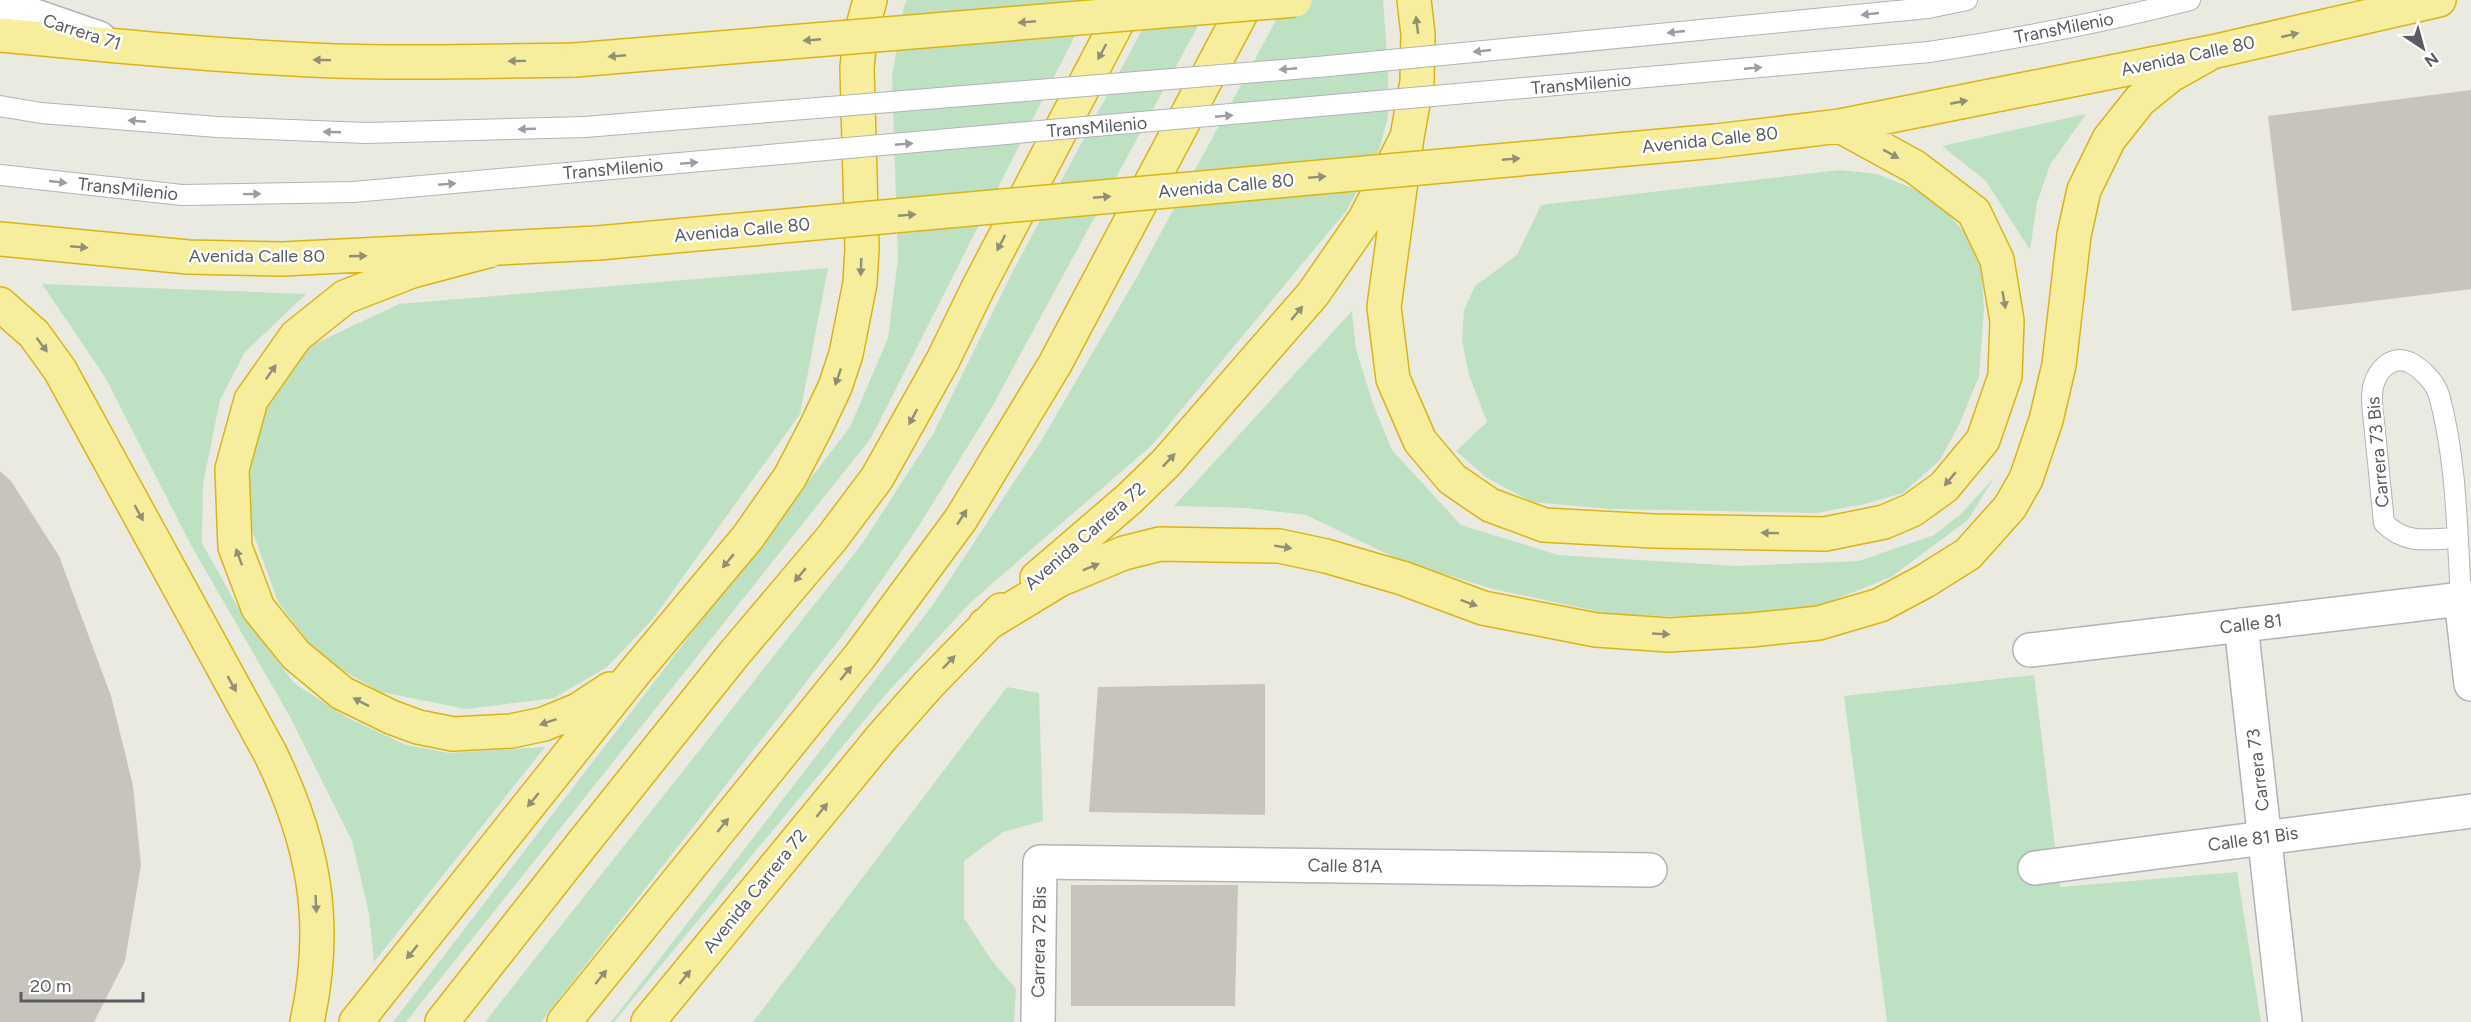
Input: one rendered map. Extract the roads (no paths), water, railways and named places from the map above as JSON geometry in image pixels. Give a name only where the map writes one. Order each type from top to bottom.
[{"type":"highway","points":[[356,1022],[635,672],[748,537],[790,477],[835,387],[854,321],[860,284],[862,249],[856,68],[860,37],[870,0]]},
{"type":"highway","points":[[442,1022],[734,654],[832,538],[877,478],[913,417],[1129,0]]},
{"type":"highway","points":[[564,1022],[860,656],[961,519],[1054,364],[1248,0]]},
{"type":"highway","points":[[0,35],[129,48],[313,60],[441,62],[575,60],[1294,0]]},
{"type":"highway","name":"Avenida Carrera 72","points":[[648,1022],[928,684],[985,625],[1129,499],[1206,419],[1313,294],[1365,219],[1407,137],[1417,82],[1418,34],[1414,0]]},
{"type":"highway","name":"Avenida Calle 80","points":[[0,239],[188,257],[283,259],[491,250],[598,243],[1716,141],[1840,126],[2212,52],[2439,0]]},
{"type":"highway","points":[[985,625],[1059,580],[1124,553],[1160,544],[1279,546],[1326,556],[1391,575],[1483,608],[1596,630],[1669,635],[1751,630],[1819,623],[1880,605],[1968,554],[2010,507],[2026,479],[2046,420],[2059,365],[2074,235],[2084,190],[2109,139],[2140,100],[2171,75],[2212,52]]},
{"type":"highway","points":[[1407,137],[1383,307],[1393,379],[1420,441],[1452,479],[1490,505],[1544,525],[1653,531],[1825,534],[1884,522],[1912,510],[1944,487],[1983,440],[2005,376],[2007,321],[1997,260],[1974,212],[1915,167],[1840,126]]},
{"type":"highway","points":[[491,250],[412,271],[345,297],[296,336],[251,400],[232,469],[235,547],[258,608],[296,655],[342,693],[391,717],[418,727],[453,734],[512,731],[544,724],[579,710],[635,672]]},
{"type":"highway","points":[[0,304],[34,334],[60,370],[289,791],[307,846],[316,890],[318,934],[312,1000],[307,1022]]},
{"type":"street","name":"Carrera 71","points":[[0,4],[129,48]]},
{"type":"street","name":"Calle 81","points":[[2030,650],[2466,599]]},
{"type":"street","name":"Carrera 73 Bis","points":[[2466,599],[2471,684]]},
{"type":"street","name":"Carrera 73","points":[[2241,625],[2285,1022]]},
{"type":"street","name":"Calle 81 Bis","points":[[2035,868],[2471,811]]},
{"type":"street","name":"Calle 81A","points":[[1040,862],[1650,870]]},
{"type":"street","name":"Carrera 72 Bis","points":[[1038,1022],[1040,862]]},
{"type":"lane","points":[[0,106],[41,113],[217,127],[366,133],[585,127],[1318,67],[1928,8],[1967,0]]},
{"type":"lane","name":"TransMilenio","points":[[0,176],[182,195],[353,192],[1929,52],[1987,44],[2111,19],[2190,0]]},
{"type":"lane","name":"Carrera 73 Bis","points":[[2457,538],[2407,539],[2396,534],[2384,523],[2373,387],[2381,369],[2392,361],[2408,362],[2426,375],[2438,393],[2452,468],[2457,538],[2466,599]]}]
